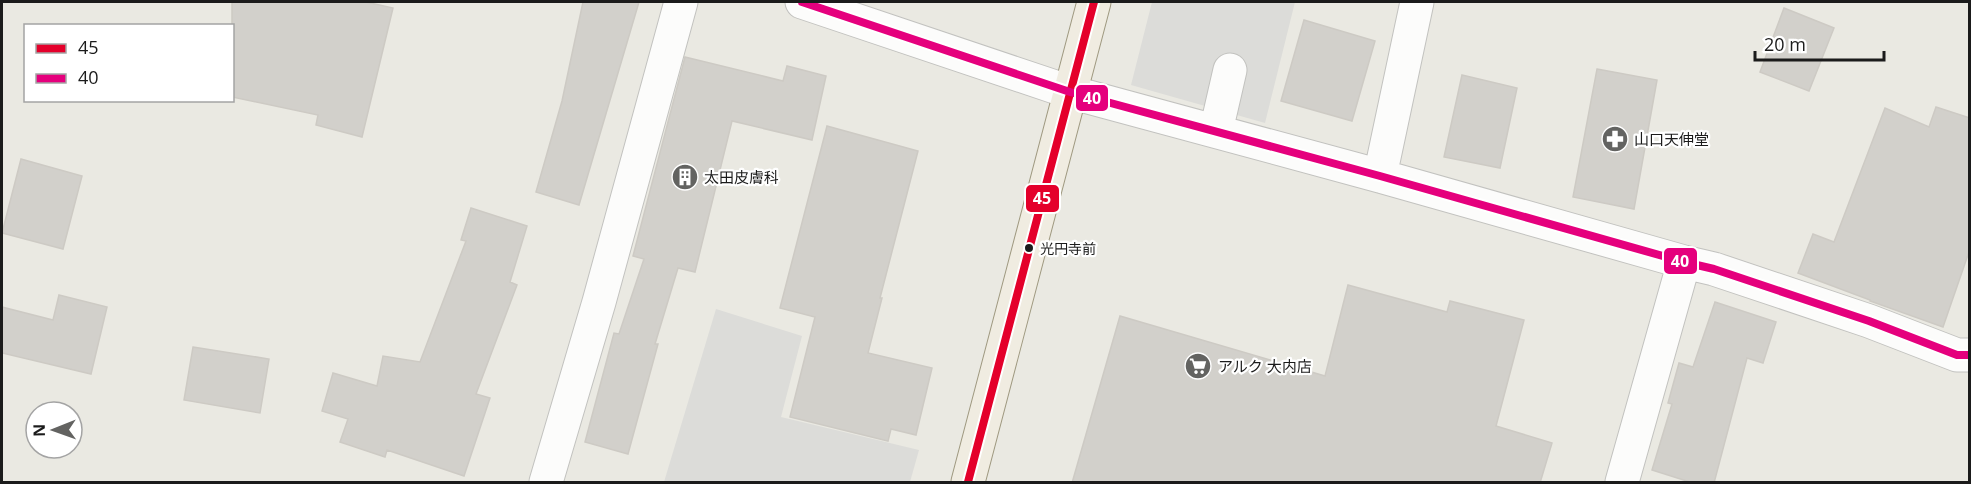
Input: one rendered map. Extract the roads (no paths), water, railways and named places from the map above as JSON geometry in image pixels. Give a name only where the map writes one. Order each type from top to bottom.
[{"type":"main road","points":[[968,483],[1094,2]]},
{"type":"street","points":[[546,483],[599,302],[681,2]]},
{"type":"street","points":[[802,2],[1070,92],[1714,269],[1869,321],[1957,355],[1970,355]]},
{"type":"street","points":[[1380,176],[1417,2]]},
{"type":"street","points":[[1216,131],[1230,70]]},
{"type":"street","points":[[1622,483],[1684,262]]},
{"type":"place","name":"山口天伸堂","points":[[1615,139]]},
{"type":"place","name":"太田皮膚科","points":[[685,177]]},
{"type":"place","name":"光円寺前","points":[[1029,248]]},
{"type":"place","name":"アルク 大内店","points":[[1198,366]]}]
